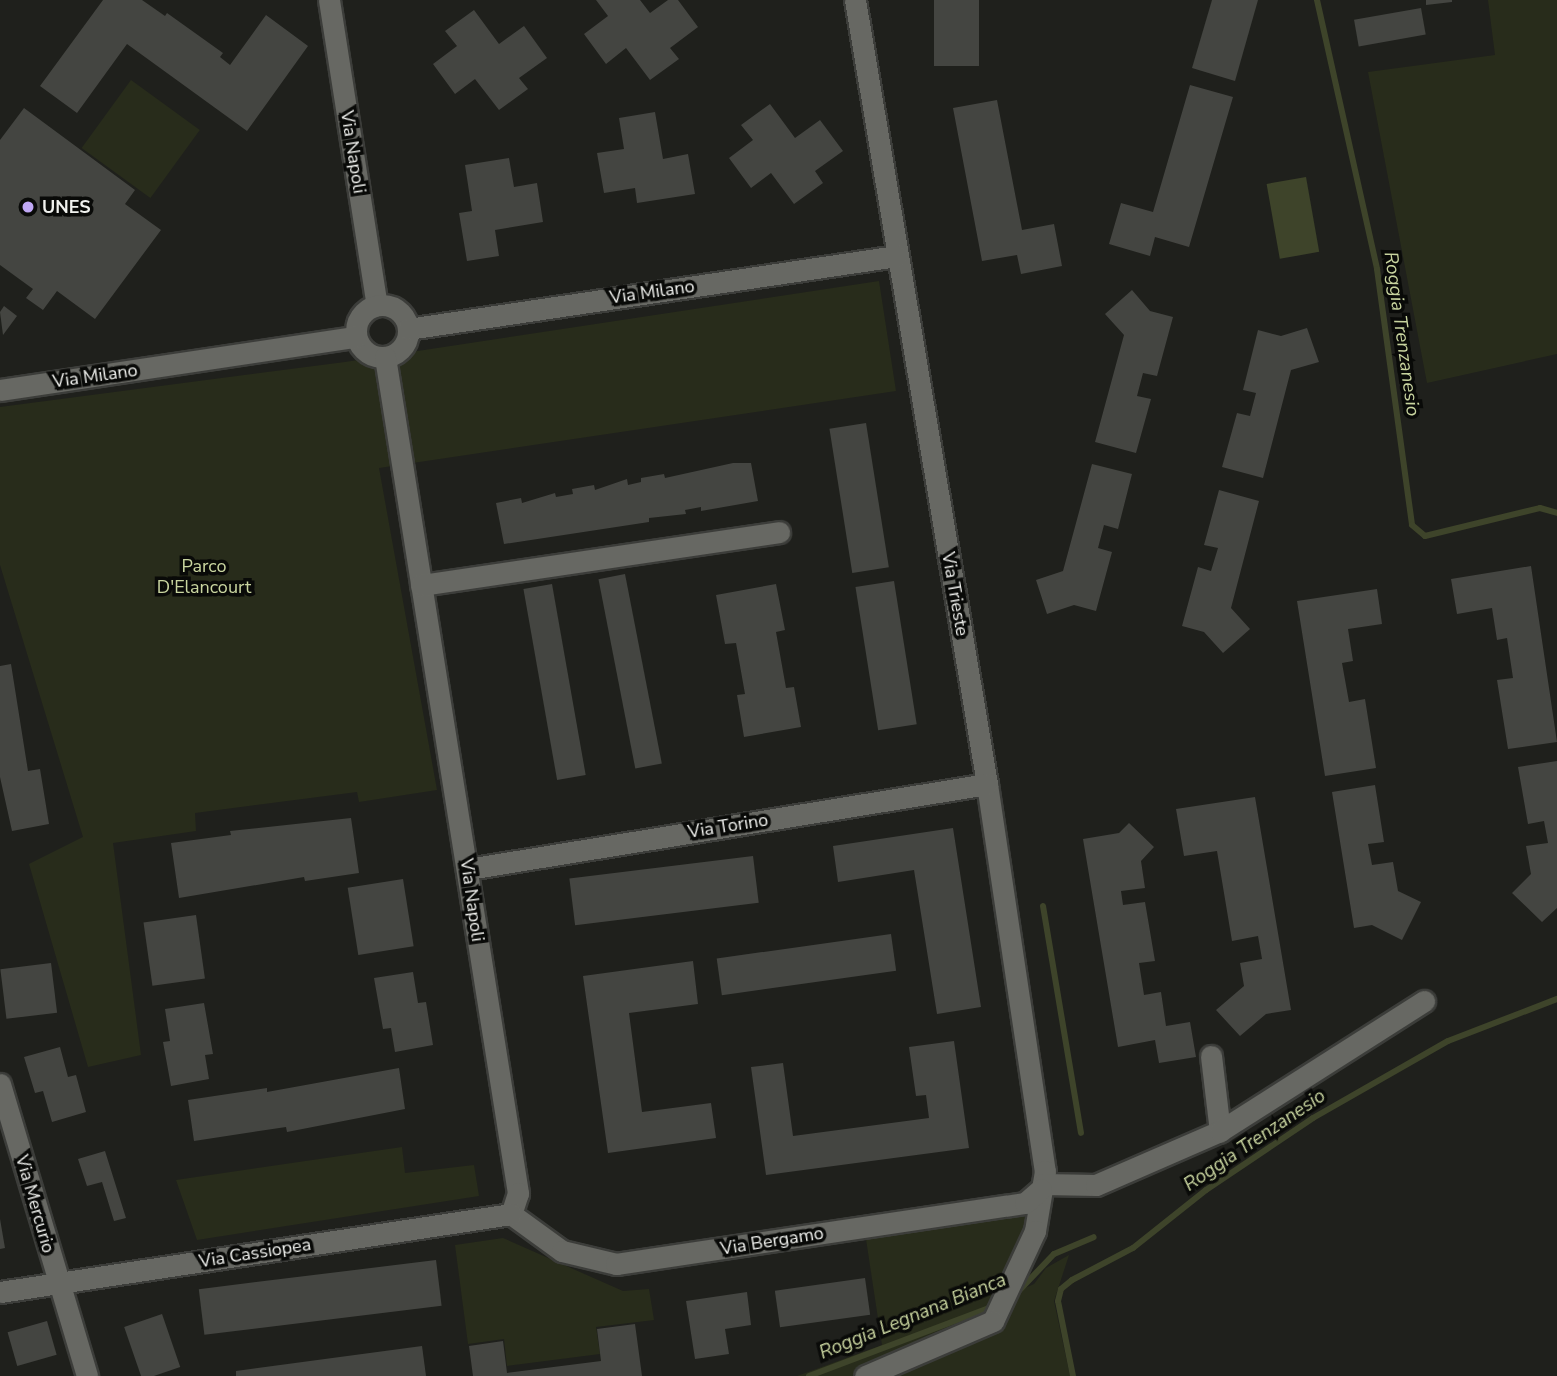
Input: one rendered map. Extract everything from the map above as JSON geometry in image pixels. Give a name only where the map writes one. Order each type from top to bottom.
[{"type":"street","name":"Via Napoli","points":[[329,0],[377,305]]},
{"type":"street","name":"Via Trieste","points":[[855,0],[987,784],[1045,1171],[1035,1231],[993,1321],[865,1376]]},
{"type":"street","name":"Via Milano","points":[[408,329],[897,256]]},
{"type":"street","points":[[377,305],[397,309],[408,329],[403,346],[385,357],[367,353],[356,337],[360,316],[377,305]]},
{"type":"street","name":"Via Milano","points":[[0,390],[356,337]]},
{"type":"street","name":"Via Napoli","points":[[385,357],[518,1193],[510,1214]]},
{"type":"street","points":[[421,585],[779,532]]},
{"type":"street","name":"Via Torino","points":[[468,869],[987,784]]},
{"type":"street","points":[[1042,1186],[1096,1185],[1220,1131],[1424,1001]]},
{"type":"street","points":[[1211,1056],[1220,1131]]},
{"type":"street","name":"Via Mercurio","points":[[0,1084],[87,1376]]},
{"type":"street","name":"Via Bergamo","points":[[510,1214],[562,1251],[615,1264],[1024,1203],[1042,1186]]},
{"type":"street","name":"Via Cassiopea","points":[[0,1292],[510,1214]]},
{"type":"green space","points":[[1488,0],[1557,0],[1557,354],[1427,383],[1368,72],[1495,55]]},
{"type":"green space","points":[[131,80],[200,130],[150,198],[82,148]]},
{"type":"green space","name":"Parco D'Elancourt","points":[[879,281],[896,391],[379,468],[437,790],[359,802],[357,792],[195,813],[196,831],[113,843],[141,1055],[88,1067],[29,864],[83,837],[0,565],[0,407],[345,362]]},
{"type":"green space","points":[[402,1147],[405,1173],[474,1165],[479,1196],[197,1240],[176,1180]]},
{"type":"green space","points":[[1037,1212],[996,1301],[1034,1284],[1046,1268],[1069,1255],[1054,1301],[1070,1376],[797,1376],[882,1345],[866,1239]]},
{"type":"green space","points":[[503,1238],[623,1291],[649,1289],[654,1320],[596,1327],[600,1354],[507,1366],[504,1339],[468,1344],[455,1245]]},
{"type":"shaded area","points":[[1306,177],[1319,252],[1280,259],[1267,184]]},
{"type":"building","points":[[103,0],[142,0],[165,16],[167,13],[223,53],[220,57],[230,65],[266,15],[308,46],[247,131],[127,44],[77,113],[40,86]]},
{"type":"building","points":[[596,0],[640,0],[650,13],[668,0],[678,0],[698,27],[670,48],[679,59],[650,80],[626,48],[606,64],[584,34],[608,16]]},
{"type":"building","points":[[934,0],[979,0],[979,66],[934,66]]},
{"type":"building","points":[[1212,0],[1258,0],[1235,81],[1192,68]]},
{"type":"building","points":[[1426,0],[1452,0],[1452,2],[1426,5]]},
{"type":"building","points":[[1421,8],[1426,35],[1359,46],[1354,20]]},
{"type":"building","points":[[474,10],[499,44],[524,26],[547,58],[519,78],[528,89],[499,110],[475,79],[455,94],[433,64],[457,46],[445,31]]},
{"type":"building","points":[[1190,85],[1233,97],[1189,247],[1155,237],[1150,256],[1109,244],[1121,203],[1153,212]]},
{"type":"building","points":[[997,100],[1022,230],[1054,224],[1062,266],[1021,274],[1017,255],[982,261],[953,108]]},
{"type":"building","points":[[770,104],[795,138],[820,120],[843,151],[815,171],[823,183],[794,204],[771,173],[751,188],[729,158],[753,140],[741,125]]},
{"type":"building","points":[[24,108],[135,190],[125,204],[161,230],[95,319],[57,291],[43,310],[26,298],[33,289],[0,265],[0,140]]},
{"type":"building","points":[[655,112],[663,159],[688,154],[695,194],[637,203],[635,188],[604,193],[597,153],[624,149],[619,118]]},
{"type":"building","points":[[509,158],[514,187],[537,183],[543,222],[495,230],[499,256],[467,261],[459,213],[472,211],[465,165]]},
{"type":"building","points":[[1132,290],[1150,311],[1173,317],[1157,376],[1143,373],[1137,396],[1151,399],[1136,453],[1095,442],[1124,335],[1105,314]]},
{"type":"building","points":[[4,306],[17,316],[3,335],[0,312]]},
{"type":"building","points":[[1307,328],[1319,362],[1291,370],[1263,478],[1222,467],[1237,413],[1250,416],[1256,393],[1243,390],[1258,330],[1281,336]]},
{"type":"building","points":[[866,423],[889,567],[852,573],[829,429]]},
{"type":"building","points":[[733,463],[751,463],[758,501],[701,511],[701,507],[685,510],[686,514],[649,518],[649,522],[504,544],[496,503],[521,498],[522,503],[555,493],[556,497],[573,494],[572,489],[594,485],[595,490],[627,479],[628,485],[641,482],[641,478],[664,474],[665,478]]},
{"type":"building","points":[[1092,464],[1132,474],[1118,529],[1104,525],[1098,548],[1112,552],[1096,611],[1074,605],[1047,614],[1036,580],[1063,571]]},
{"type":"building","points":[[1219,490],[1259,501],[1231,608],[1250,629],[1223,653],[1204,632],[1182,626],[1198,567],[1211,571],[1218,548],[1204,545]]},
{"type":"building","points":[[1531,566],[1557,742],[1508,749],[1497,680],[1513,678],[1507,638],[1497,640],[1492,608],[1457,614],[1451,579]]},
{"type":"building","points":[[625,574],[662,763],[635,769],[598,579]]},
{"type":"building","points":[[894,581],[917,724],[878,730],[855,587]]},
{"type":"building","points":[[552,584],[586,775],[557,780],[523,589]]},
{"type":"building","points":[[776,584],[785,630],[776,632],[786,688],[794,687],[801,727],[744,737],[737,695],[745,694],[736,643],[725,644],[716,595]]},
{"type":"building","points":[[1377,589],[1382,624],[1348,629],[1353,661],[1342,663],[1349,702],[1365,699],[1376,768],[1325,776],[1297,601]]},
{"type":"building","points":[[11,664],[28,771],[40,769],[49,824],[12,831],[0,777],[0,666]]},
{"type":"building","points":[[1557,761],[1557,908],[1542,922],[1512,893],[1531,874],[1526,846],[1548,843],[1544,821],[1528,824],[1518,767]]},
{"type":"building","points":[[1375,785],[1384,842],[1368,844],[1372,865],[1393,862],[1398,891],[1421,902],[1402,940],[1372,925],[1354,928],[1332,792]]},
{"type":"building","points":[[1255,797],[1291,1010],[1266,1014],[1240,1036],[1216,1010],[1244,986],[1240,963],[1262,959],[1258,936],[1232,941],[1217,851],[1184,856],[1176,809]]},
{"type":"building","points":[[351,818],[359,873],[305,881],[304,877],[179,898],[171,843],[231,835],[230,831]]},
{"type":"building","points":[[1129,823],[1154,847],[1141,861],[1145,888],[1121,891],[1123,905],[1145,902],[1155,961],[1139,963],[1144,995],[1161,992],[1166,1026],[1190,1022],[1196,1057],[1159,1063],[1155,1040],[1118,1047],[1083,839],[1119,833]]},
{"type":"building","points":[[953,828],[981,1007],[937,1014],[914,870],[838,882],[833,846]]},
{"type":"building","points":[[753,856],[759,903],[575,925],[569,879]]},
{"type":"building","points":[[403,879],[414,946],[358,955],[348,888]]},
{"type":"building","points":[[196,915],[205,978],[152,986],[144,922]]},
{"type":"building","points":[[891,934],[896,971],[722,995],[717,958]]},
{"type":"building","points":[[693,961],[698,1004],[629,1013],[642,1112],[711,1103],[716,1138],[608,1153],[583,976]]},
{"type":"building","points":[[51,963],[57,1013],[6,1019],[0,969]]},
{"type":"building","points":[[413,972],[418,1003],[426,1002],[433,1045],[395,1052],[391,1028],[383,1029],[374,978]]},
{"type":"building","points":[[204,1003],[213,1054],[205,1055],[209,1079],[171,1086],[163,1042],[170,1041],[165,1009]]},
{"type":"building","points":[[954,1041],[969,1148],[766,1175],[751,1067],[783,1063],[793,1136],[929,1118],[926,1095],[916,1096],[909,1047]]},
{"type":"building","points":[[60,1047],[68,1077],[76,1075],[86,1112],[52,1122],[43,1091],[35,1093],[24,1057]]},
{"type":"building","points":[[399,1068],[405,1109],[287,1132],[286,1127],[194,1141],[188,1100],[267,1088],[267,1092]]},
{"type":"building","points":[[105,1151],[126,1218],[114,1221],[102,1182],[87,1186],[78,1159]]},
{"type":"building","points":[[0,1219],[5,1248],[0,1249]]},
{"type":"building","points":[[436,1260],[442,1306],[204,1335],[199,1289]]},
{"type":"building","points":[[865,1278],[870,1315],[780,1327],[775,1291]]},
{"type":"building","points":[[747,1292],[751,1325],[725,1329],[729,1354],[695,1359],[686,1301]]},
{"type":"building","points":[[162,1314],[180,1367],[154,1376],[141,1376],[124,1327]]},
{"type":"building","points":[[47,1321],[57,1355],[17,1366],[8,1332]]},
{"type":"building","points":[[635,1324],[642,1376],[473,1376],[469,1346],[503,1341],[507,1373],[601,1361],[597,1329]]},
{"type":"building","points":[[422,1346],[426,1376],[236,1376],[236,1371]]},
{"type":"waterway","name":"Roggia Trenzanesio","points":[[1317,0],[1377,269],[1412,525],[1425,536],[1540,508],[1557,513]]},
{"type":"waterway","name":"Roggia Legnana Bianca","points":[[1043,906],[1081,1133]]},
{"type":"waterway","name":"Roggia Trenzanesio","points":[[1073,1376],[1058,1301],[1061,1289],[1072,1280],[1133,1248],[1206,1190],[1313,1118],[1448,1041],[1557,999]]},
{"type":"waterway","name":"Roggia Legnana Bianca","points":[[1013,1297],[1054,1254],[1094,1237]]},
{"type":"waterway","name":"Roggia Legnana Bianca","points":[[809,1376],[994,1306]]},
{"type":"place","name":"UNES","points":[[28,207]]}]
